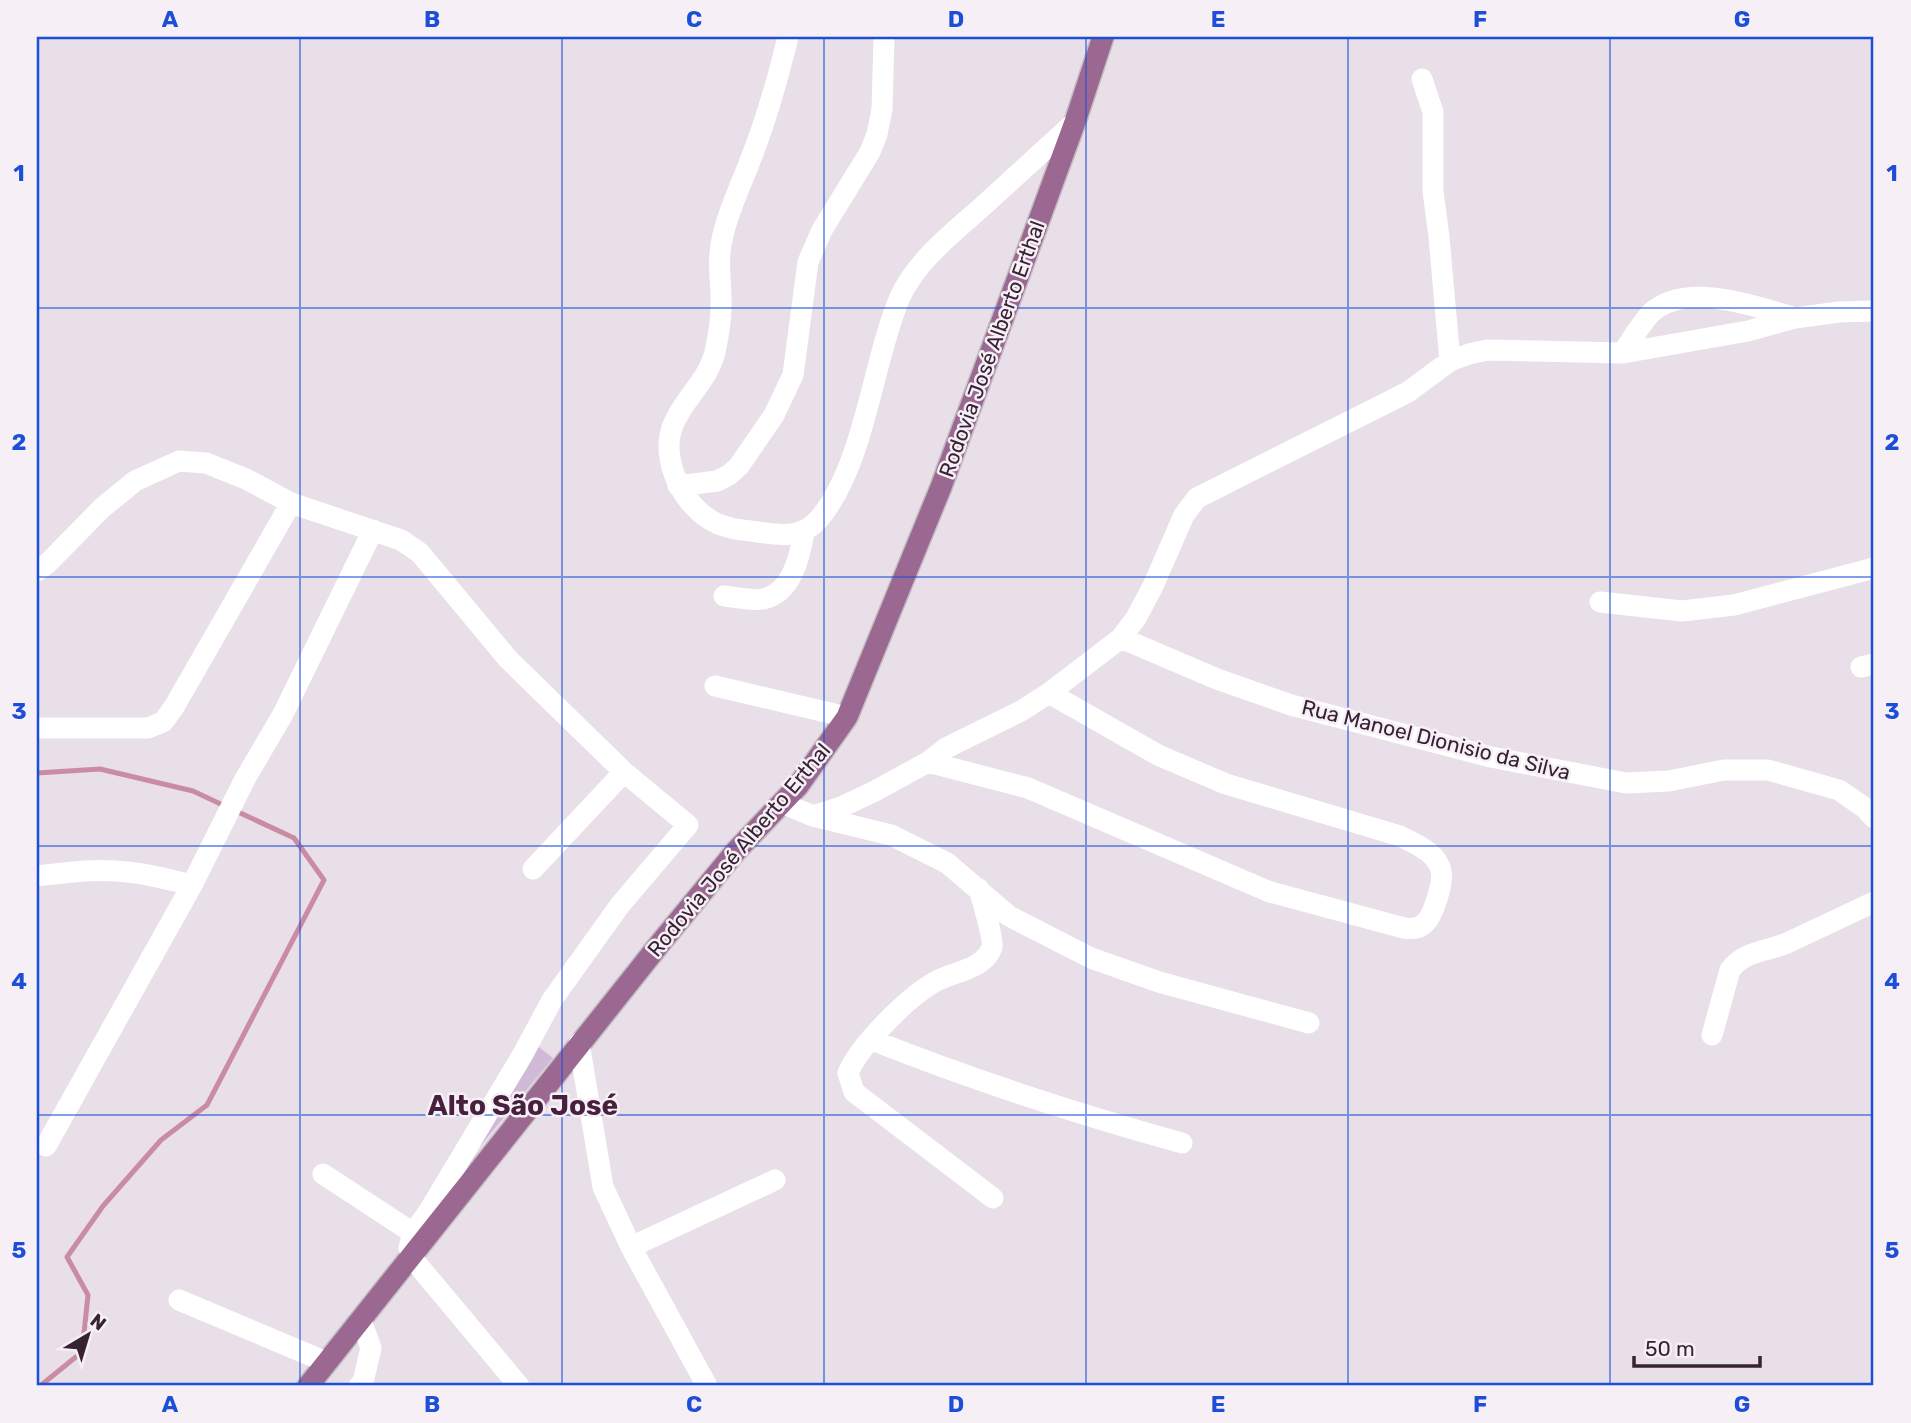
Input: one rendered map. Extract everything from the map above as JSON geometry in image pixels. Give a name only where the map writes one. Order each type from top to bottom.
[{"type":"main road","name":"Rodovia José Alberto Erthal","points":[[308,1386],[412,1258],[579,1043],[736,851],[804,778],[847,717],[941,487],[1075,122],[1103,37]]},
{"type":"street","points":[[788,37],[751,160],[726,220],[718,267],[721,308],[713,360],[672,427],[668,442],[671,468],[678,486],[694,505],[716,524],[792,535],[804,532],[816,522],[828,506],[848,465],[901,296],[921,265],[1075,122]]},
{"type":"street","points":[[678,486],[718,481],[739,466],[774,415],[793,375],[808,262],[822,230],[870,152],[877,134],[882,109],[884,38]]},
{"type":"street","points":[[1422,79],[1433,112],[1433,191],[1450,361]]},
{"type":"street","points":[[1623,354],[1652,313],[1665,304],[1681,299],[1719,299],[1795,318]]},
{"type":"street","points":[[813,816],[852,802],[928,762],[946,748],[1021,711],[1049,693],[1121,638],[1136,618],[1184,515],[1197,498],[1408,392],[1450,361],[1487,350],[1623,354],[1748,331],[1795,318],[1839,312],[1874,312]]},
{"type":"street","points":[[37,571],[102,508],[135,481],[179,461],[206,463],[246,479],[291,503],[401,540],[420,554],[508,659],[624,772],[688,825],[620,905],[552,1000],[436,1200],[413,1233],[409,1248],[412,1258],[519,1386]]},
{"type":"street","points":[[37,728],[148,728],[163,722],[291,503]]},
{"type":"street","points":[[46,1146],[192,886],[235,799],[283,714],[373,530]]},
{"type":"street","points":[[724,596],[762,599],[772,596],[791,576],[798,562],[804,532]]},
{"type":"street","points":[[1600,601],[1682,611],[1695,610],[1734,605],[1874,568]]},
{"type":"street","name":"Rua Manoel Dionisio da Silva","points":[[1121,638],[1217,679],[1292,705],[1491,757],[1626,783],[1669,781],[1724,770],[1768,770],[1839,790],[1865,808],[1874,818]]},
{"type":"street","points":[[715,686],[847,717]]},
{"type":"street","points":[[928,762],[1028,788],[1270,892],[1404,928],[1416,929],[1427,922],[1441,886],[1441,871],[1430,853],[1421,846],[1400,836],[1226,784],[1158,755],[1049,693]]},
{"type":"street","points":[[533,869],[624,772]]},
{"type":"street","points":[[782,803],[813,816],[891,835],[947,863],[1009,916],[1091,958],[1159,982],[1309,1023]]},
{"type":"street","points":[[37,877],[114,871],[147,874],[192,886]]},
{"type":"street","points":[[979,889],[993,942],[989,954],[973,966],[934,982],[906,1003],[856,1056],[848,1073],[854,1092],[993,1198]]},
{"type":"street","points":[[1713,1035],[1730,970],[1736,962],[1748,954],[1787,943],[1874,902]]},
{"type":"street","points":[[872,1040],[940,1067],[1089,1116],[1182,1143]]},
{"type":"street","points":[[579,1043],[603,1186],[631,1247],[707,1386]]},
{"type":"street","points":[[323,1174],[413,1233]]},
{"type":"street","points":[[631,1247],[775,1180]]},
{"type":"street","points":[[179,1300],[326,1362]]},
{"type":"street","points":[[359,1386],[363,1381],[371,1348],[361,1320]]},
{"type":"shaded area","points":[[535,1044],[553,1058],[454,1178]]},
{"type":"waterway","points":[[37,773],[100,769],[193,791],[227,807]]},
{"type":"waterway","points":[[40,1386],[82,1352],[88,1295],[67,1257],[103,1206],[161,1140],[207,1105],[324,880],[294,838],[236,811]]},
{"type":"district","name":"Alto São José","points":[[523,1105]]}]
